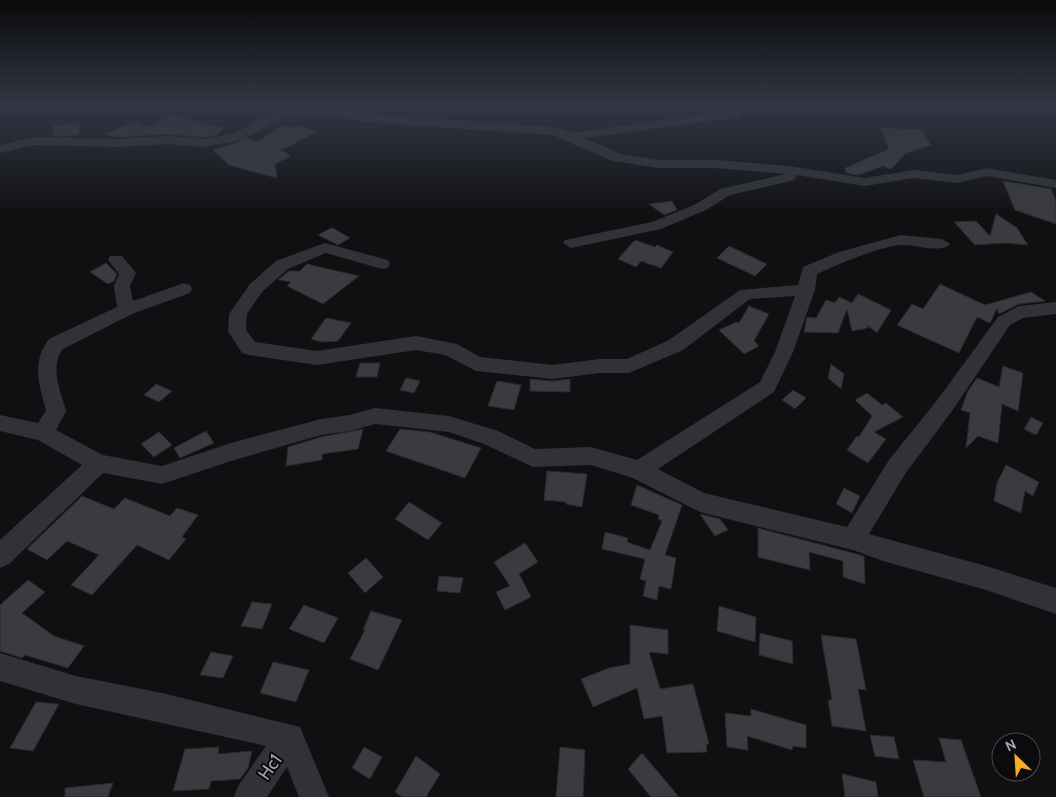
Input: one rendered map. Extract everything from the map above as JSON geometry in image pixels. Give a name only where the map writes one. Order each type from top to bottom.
[{"type":"street","points":[[0,149],[29,142]]},
{"type":"street","points":[[84,142],[131,142]]},
{"type":"street","points":[[194,142],[208,142]]},
{"type":"street","points":[[582,142],[618,158],[659,164],[735,166],[865,182],[914,174],[957,179],[986,172],[1056,184]]},
{"type":"street","points":[[571,243],[656,226],[701,207],[725,192],[805,174],[824,166]]},
{"type":"street","points":[[639,470],[767,387],[784,352],[806,290],[809,271],[845,256],[902,240],[942,244]]},
{"type":"street","points":[[382,264],[325,248],[282,265],[256,288],[238,314],[238,331],[249,348],[317,358],[416,343],[450,349],[476,364],[552,372],[600,366],[629,366],[676,344],[746,294],[806,290]]},
{"type":"street","points":[[116,260],[128,273],[122,286],[126,310]]},
{"type":"street","points":[[43,432],[56,411],[45,363],[48,351],[56,344],[126,310],[184,289]]},
{"type":"street","points":[[853,539],[897,467],[945,405],[1004,321],[1019,312],[1056,308]]},
{"type":"street","points":[[0,423],[43,432],[98,463],[162,475],[294,434],[375,416],[448,424],[491,437],[533,458],[591,456],[639,470],[700,502],[853,539],[883,550],[986,578],[1056,601]]},
{"type":"street","points":[[0,556],[98,463]]},
{"type":"street","points":[[0,667],[76,690],[162,707],[290,738],[314,797]]},
{"type":"street","name":"Hc1","points":[[249,797],[290,738]]},
{"type":"building","points":[[237,142],[297,142],[281,150],[291,156],[275,164],[277,178],[229,165],[213,150]]},
{"type":"building","points":[[886,142],[929,142],[931,145],[906,153],[891,169],[883,166],[858,175],[847,173],[845,168],[889,149]]},
{"type":"building","points":[[1003,181],[1051,189],[1056,201],[1056,224],[1015,210]]},
{"type":"building","points":[[672,201],[677,210],[664,215],[649,204]]},
{"type":"building","points":[[996,214],[1017,228],[1028,245],[1004,243],[975,245],[954,222],[976,221],[990,236]]},
{"type":"building","points":[[331,228],[350,238],[338,245],[318,235]]},
{"type":"building","points":[[635,240],[655,247],[657,245],[673,252],[661,268],[641,261],[636,267],[618,259]]},
{"type":"building","points":[[729,246],[767,264],[755,276],[717,258]]},
{"type":"building","points":[[106,263],[117,274],[114,281],[108,284],[90,272]]},
{"type":"building","points":[[307,264],[359,276],[323,304],[287,286],[291,282],[278,280],[289,271],[300,271]]},
{"type":"building","points":[[940,284],[985,305],[1031,292],[1045,301],[1019,304],[999,314],[997,308],[990,323],[977,317],[959,353],[897,325],[912,304],[923,309]]},
{"type":"building","points":[[858,294],[891,310],[877,333],[867,325],[868,328],[852,331],[847,309],[838,333],[804,332],[807,317],[816,318],[826,300],[835,303],[839,297],[852,303]]},
{"type":"building","points":[[749,306],[769,314],[754,341],[759,346],[744,354],[719,330],[736,322],[739,323]]},
{"type":"building","points":[[326,318],[351,323],[338,341],[322,342],[311,339]]},
{"type":"building","points":[[360,363],[380,363],[377,377],[356,377]]},
{"type":"building","points":[[831,364],[844,374],[841,389],[828,378]]},
{"type":"building","points":[[1003,366],[1023,373],[1018,411],[1002,404],[998,443],[978,436],[966,448],[970,413],[961,410],[968,391],[977,378],[999,387]]},
{"type":"building","points":[[406,378],[420,381],[414,393],[400,390]]},
{"type":"building","points":[[530,379],[552,381],[570,379],[570,392],[530,391]]},
{"type":"building","points":[[497,381],[521,385],[514,410],[488,406]]},
{"type":"building","points":[[156,384],[172,391],[159,402],[144,395]]},
{"type":"building","points":[[793,390],[806,398],[795,409],[782,400]]},
{"type":"building","points":[[867,393],[882,405],[886,403],[903,417],[874,432],[886,439],[868,463],[847,450],[857,436],[859,437],[872,416],[855,400]]},
{"type":"building","points":[[1031,417],[1043,423],[1036,435],[1024,429]]},
{"type":"building","points":[[363,429],[358,449],[322,454],[322,460],[286,466],[288,447],[321,437]]},
{"type":"building","points":[[400,429],[430,432],[481,448],[465,478],[386,451]]},
{"type":"building","points":[[206,431],[214,443],[180,458],[174,448]]},
{"type":"building","points":[[159,432],[172,445],[154,457],[141,444]]},
{"type":"building","points":[[1006,465],[1039,482],[1033,496],[1025,491],[1021,513],[994,501],[997,483]]},
{"type":"building","points":[[547,471],[587,474],[582,507],[566,504],[566,502],[544,500]]},
{"type":"building","points":[[637,485],[682,505],[665,555],[676,558],[671,589],[659,586],[657,600],[643,596],[646,581],[640,579],[645,559],[602,549],[605,532],[628,538],[627,542],[650,550],[662,521],[658,519],[659,515],[631,505]]},
{"type":"building","points":[[844,488],[860,496],[852,513],[836,504]]},
{"type":"building","points":[[82,496],[114,509],[125,498],[170,516],[177,508],[198,515],[182,537],[186,539],[169,560],[137,545],[92,595],[71,585],[99,555],[67,541],[47,560],[27,549]]},
{"type":"building","points":[[409,502],[442,523],[428,540],[395,519]]},
{"type":"building","points":[[700,514],[720,519],[728,530],[715,536]]},
{"type":"building","points":[[758,528],[864,556],[865,584],[843,577],[843,561],[809,552],[810,570],[758,557]]},
{"type":"building","points":[[525,543],[538,562],[519,574],[531,597],[505,610],[496,592],[510,586],[494,562]]},
{"type":"building","points":[[366,558],[383,577],[365,593],[348,573]]},
{"type":"building","points":[[439,576],[463,578],[460,593],[437,591]]},
{"type":"building","points":[[28,580],[45,592],[22,613],[54,636],[84,646],[68,668],[25,655],[22,658],[0,651],[0,605]]},
{"type":"building","points":[[252,602],[272,604],[262,629],[241,626]]},
{"type":"building","points":[[304,605],[338,618],[324,643],[289,629]]},
{"type":"building","points":[[719,606],[756,617],[755,642],[717,631]]},
{"type":"building","points":[[371,611],[402,620],[378,670],[350,659],[365,630],[363,630]]},
{"type":"building","points":[[630,625],[668,630],[668,654],[649,652],[660,689],[693,684],[709,744],[706,744],[707,752],[667,753],[662,716],[644,719],[637,688],[593,707],[581,679],[609,668],[630,664]]},
{"type":"building","points":[[760,633],[792,641],[793,664],[759,655]]},
{"type":"building","points":[[821,635],[856,639],[866,690],[858,689],[866,731],[832,726],[828,700],[832,700]]},
{"type":"building","points":[[211,652],[233,656],[223,678],[200,675]]},
{"type":"building","points":[[273,662],[309,670],[296,702],[260,693]]},
{"type":"building","points":[[36,702],[59,704],[33,751],[10,748]]},
{"type":"building","points":[[751,709],[806,725],[806,748],[793,746],[792,750],[747,736],[748,750],[727,747],[725,713],[751,716]]},
{"type":"building","points":[[870,735],[894,737],[899,759],[875,756]]},
{"type":"building","points":[[939,738],[961,740],[981,797],[924,797],[913,760],[946,762]]},
{"type":"building","points":[[219,747],[218,754],[252,751],[248,768],[240,779],[211,781],[209,789],[173,791],[185,749]]},
{"type":"building","points":[[364,747],[382,757],[370,779],[352,768]]},
{"type":"building","points":[[560,747],[585,750],[583,797],[556,797]]},
{"type":"building","points":[[642,753],[679,797],[651,797],[628,769]]},
{"type":"building","points":[[416,756],[440,774],[426,797],[402,797],[395,792]]},
{"type":"building","points":[[842,774],[876,782],[878,797],[845,797]]},
{"type":"building","points":[[113,783],[108,797],[65,797],[65,788]]}]
